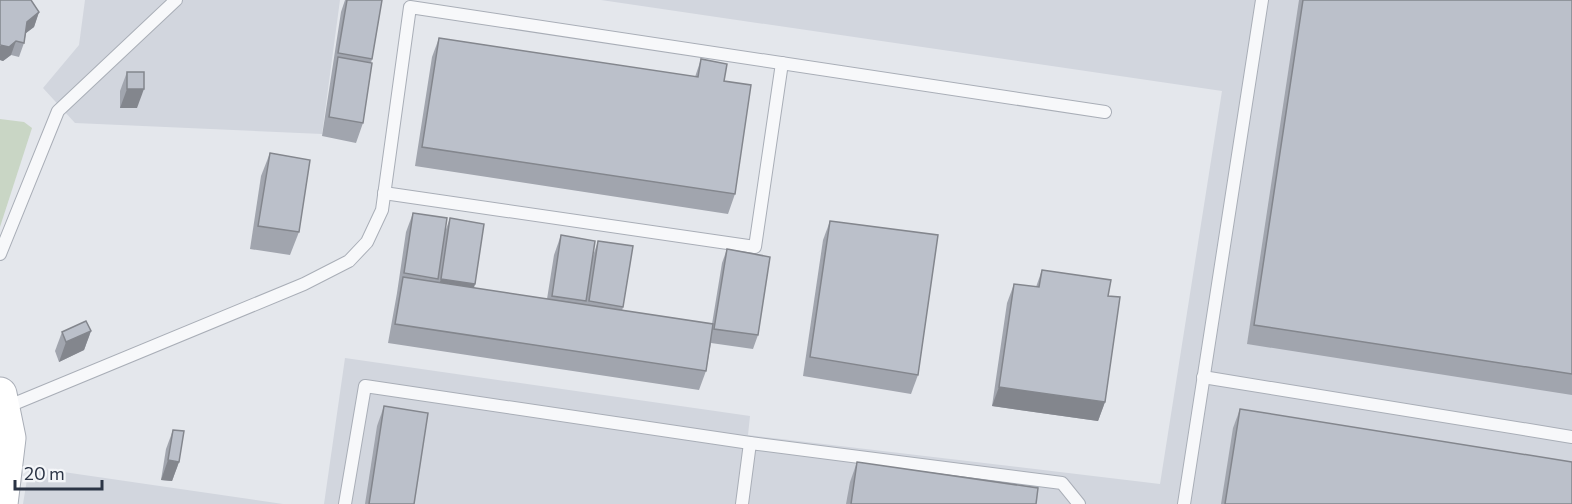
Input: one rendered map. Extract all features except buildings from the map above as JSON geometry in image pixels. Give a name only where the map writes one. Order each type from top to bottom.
[{"type":"street","points":[[1,504],[9,438],[2,401]]},
{"type":"lane","points":[[0,254],[58,111],[176,0]]},
{"type":"lane","points":[[1184,504],[1262,0]]},
{"type":"lane","points":[[2,401],[304,284],[349,261],[367,242],[382,210],[410,7],[1105,112]]},
{"type":"lane","points":[[384,193],[755,247],[782,63]]},
{"type":"lane","points":[[1203,377],[1572,437]]},
{"type":"lane","points":[[345,504],[365,386],[750,443],[1062,483],[1079,504]]},
{"type":"lane","points":[[742,504],[750,443]]},
{"type":"shaded area","points":[[85,0],[340,0],[322,134],[75,123],[43,88],[79,45]]},
{"type":"shaded area","points":[[601,0],[1572,0],[1572,504],[324,504],[345,358],[750,416],[748,435],[1160,484],[1222,91]]},
{"type":"shaded area","points":[[29,467],[283,504],[23,504]]},
{"type":"green space","points":[[0,119],[24,122],[32,128],[0,227]]}]
